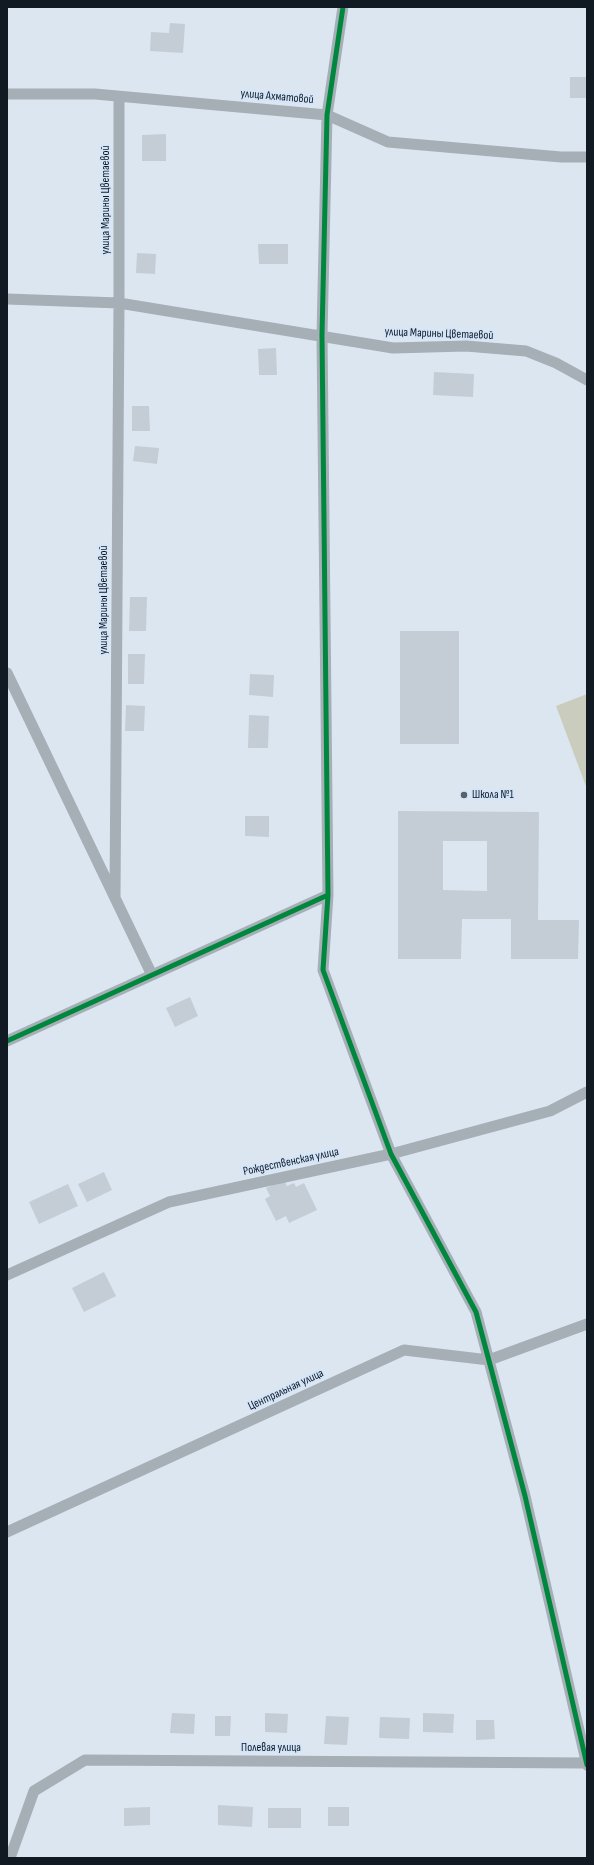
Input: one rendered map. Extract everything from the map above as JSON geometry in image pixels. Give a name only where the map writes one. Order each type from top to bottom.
[{"type":"street","points":[[343,7],[327,114],[322,335],[328,895],[323,970],[390,1154],[476,1312],[525,1496],[587,1764]]},
{"type":"street","name":"улица Ахматовой","points":[[7,94],[94,94],[327,114],[388,142],[561,157],[587,157]]},
{"type":"street","name":"улица Марины Цветаевой","points":[[115,897],[120,303],[119,97]]},
{"type":"street","name":"улица Марины Цветаевой","points":[[7,299],[120,303],[322,335],[393,348],[466,346],[526,351],[556,363],[587,380]]},
{"type":"street","name":"улица Марины Цветаевой","points":[[7,673],[152,975]]},
{"type":"street","points":[[7,1041],[328,895]]},
{"type":"street","name":"Рождественская улица","points":[[7,1275],[169,1202],[390,1154],[550,1111],[587,1092]]},
{"type":"street","name":"Центральная улица","points":[[7,1532],[404,1350],[489,1360],[587,1324]]},
{"type":"street","name":"Полевая улица","points":[[10,1858],[34,1791],[85,1760],[587,1764]]},
{"type":"shaded area","points":[[587,694],[587,789],[556,706]]},
{"type":"building","points":[[170,23],[185,24],[183,53],[150,51],[151,32],[169,33]]},
{"type":"building","points":[[570,77],[587,77],[587,98],[570,98]]},
{"type":"building","points":[[166,134],[166,161],[142,161],[142,135]]},
{"type":"building","points":[[258,244],[288,244],[288,264],[259,264]]},
{"type":"building","points":[[137,253],[156,254],[155,274],[136,273]]},
{"type":"building","points":[[276,348],[277,375],[259,375],[258,349]]},
{"type":"building","points":[[434,372],[474,374],[473,397],[433,395]]},
{"type":"building","points":[[132,406],[149,406],[150,431],[132,431]]},
{"type":"building","points":[[135,446],[159,448],[157,464],[133,461]]},
{"type":"building","points":[[130,597],[147,597],[146,631],[129,631]]},
{"type":"building","points":[[400,631],[459,631],[459,744],[400,744]]},
{"type":"building","points":[[128,654],[145,654],[144,684],[128,684]]},
{"type":"building","points":[[250,674],[274,675],[273,697],[249,695]]},
{"type":"building","points":[[126,705],[145,706],[144,731],[125,731]]},
{"type":"building","points":[[249,715],[269,716],[268,748],[248,748]]},
{"type":"building","points":[[398,811],[539,812],[538,920],[579,920],[578,959],[511,959],[511,919],[462,919],[461,959],[398,959]],"holes":[[[443,841],[487,841],[487,891],[443,890]]]},
{"type":"building","points":[[245,816],[269,816],[269,837],[245,836]]},
{"type":"building","points":[[190,997],[198,1016],[175,1027],[166,1008]]},
{"type":"building","points":[[104,1172],[112,1190],[87,1202],[78,1184]]},
{"type":"building","points":[[284,1180],[287,1186],[294,1183],[296,1187],[304,1183],[317,1210],[289,1223],[286,1216],[276,1221],[265,1199],[270,1196],[266,1188]]},
{"type":"building","points":[[68,1184],[78,1206],[39,1224],[29,1202]]},
{"type":"building","points":[[104,1272],[116,1296],[84,1312],[72,1288]]},
{"type":"building","points":[[172,1713],[195,1714],[194,1734],[170,1733]]},
{"type":"building","points":[[265,1713],[288,1714],[287,1733],[265,1732]]},
{"type":"building","points":[[423,1713],[454,1714],[453,1733],[423,1732]]},
{"type":"building","points":[[215,1716],[231,1716],[230,1736],[215,1736]]},
{"type":"building","points":[[326,1716],[349,1717],[347,1745],[324,1744]]},
{"type":"building","points":[[380,1717],[410,1718],[409,1739],[379,1738]]},
{"type":"building","points":[[476,1720],[494,1720],[495,1739],[476,1740]]},
{"type":"building","points":[[218,1805],[253,1807],[252,1827],[218,1825]]},
{"type":"building","points":[[150,1807],[150,1825],[124,1826],[124,1808]]},
{"type":"building","points":[[328,1807],[349,1807],[349,1826],[328,1826]]},
{"type":"building","points":[[268,1808],[301,1808],[301,1828],[268,1828]]},
{"type":"cycle path","points":[[7,1041],[328,895],[322,335],[327,115],[343,7]]},
{"type":"cycle path","points":[[328,895],[323,970],[391,1154],[476,1312],[525,1496],[587,1765]]},
{"type":"place","name":"Школа №1","points":[[464,795]]}]
